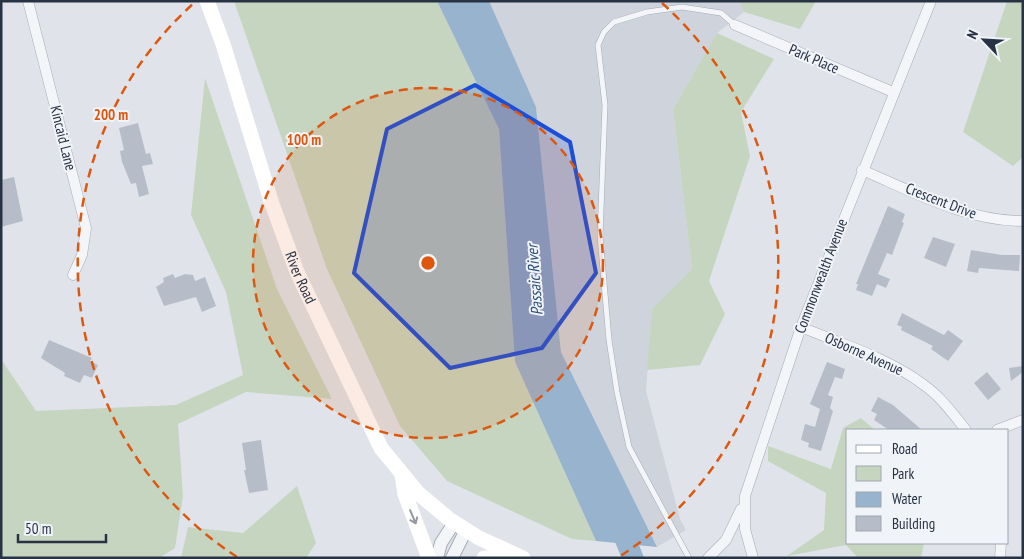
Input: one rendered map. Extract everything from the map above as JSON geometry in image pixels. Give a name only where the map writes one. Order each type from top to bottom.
[{"type":"main road","name":"River Road","points":[[207,1],[223,44],[272,204],[297,272],[364,416],[381,448],[418,493],[460,527],[519,557]]},
{"type":"main road","points":[[402,475],[405,494],[429,558]]},
{"type":"main road","points":[[484,558],[519,557]]},
{"type":"street","name":"Kincaid Lane","points":[[28,1],[86,228],[82,255],[73,275]]},
{"type":"street","name":"Commonwealth Avenue","points":[[753,558],[745,529],[745,496],[801,327],[893,92],[931,1]]},
{"type":"street","name":"Park Place","points":[[735,26],[893,92]]},
{"type":"street","name":"Crescent Drive","points":[[862,170],[976,216],[1006,221],[1023,221]]},
{"type":"street","name":"Osborne Avenue","points":[[801,327],[887,362],[910,375],[937,396],[965,429]]},
{"type":"street","points":[[1000,429],[1023,420]]},
{"type":"street","points":[[708,558],[718,549],[732,530],[745,496]]},
{"type":"street","points":[[437,558],[441,543],[460,527]]},
{"type":"street","points":[[452,558],[460,527]]},
{"type":"street","points":[[1000,558],[1001,544]]},
{"type":"lane","points":[[689,558],[629,447],[617,392],[609,340],[600,236],[605,105],[598,45],[604,32],[614,22],[647,12],[682,6],[721,13],[735,26]]},
{"type":"highlighted area","points":[[475,85],[570,142],[596,273],[542,348],[450,368],[354,273],[387,129]]},
{"type":"shaded area","points":[[489,1],[739,1],[744,12],[717,33],[673,109],[692,269],[652,310],[646,391],[680,519],[686,530],[657,547],[561,352],[536,107]]},
{"type":"green space","points":[[234,1],[437,1],[499,128],[515,362],[596,541],[572,539],[447,481],[400,426],[327,269]]},
{"type":"green space","points":[[739,1],[816,1],[800,29],[744,12]]},
{"type":"green space","points":[[1007,1],[1023,1],[1023,157],[1013,166],[963,132]]},
{"type":"green space","points":[[717,33],[774,59],[741,112],[750,156],[709,281],[725,314],[700,365],[647,370],[652,309],[692,269],[673,109]]},
{"type":"green space","points":[[205,78],[277,289],[332,399],[246,392],[178,424],[183,496],[175,548],[159,558],[1,558],[1,359],[36,411],[176,405],[243,375],[226,292],[191,215]]},
{"type":"green space","points":[[861,418],[874,429],[846,429],[846,544],[924,544],[921,558],[858,558],[846,545],[787,556],[824,530],[826,493],[768,461],[768,446],[831,469],[843,428]]},
{"type":"green space","points":[[297,486],[316,543],[306,558],[181,558],[188,527],[243,533]]},
{"type":"water","points":[[437,1],[489,1],[536,107],[561,352],[657,547],[596,541],[515,362],[499,129]]},
{"type":"building","points":[[138,123],[146,154],[150,153],[153,164],[142,166],[149,194],[139,197],[136,183],[131,184],[122,162],[120,151],[124,150],[119,128]]},
{"type":"building","points":[[14,177],[23,221],[1,227],[1,180]]},
{"type":"building","points":[[888,206],[905,214],[902,222],[904,223],[892,255],[887,253],[878,274],[890,279],[886,288],[877,284],[872,296],[856,290],[858,284],[856,284]]},
{"type":"building","points":[[933,237],[955,244],[946,267],[924,258]]},
{"type":"building","points":[[971,250],[1002,255],[1020,255],[1019,271],[979,268],[978,273],[967,271]]},
{"type":"building","points":[[173,274],[175,278],[185,274],[193,275],[195,281],[205,277],[216,306],[202,312],[196,297],[164,306],[156,287],[164,282],[163,278]]},
{"type":"building","points":[[902,313],[944,335],[948,330],[963,341],[948,361],[931,349],[933,346],[901,330],[902,327],[897,325]]},
{"type":"building","points":[[49,340],[92,358],[90,361],[98,365],[92,378],[84,375],[80,383],[64,376],[65,373],[41,358]]},
{"type":"building","points":[[827,362],[845,369],[842,379],[835,377],[828,395],[833,397],[830,408],[833,411],[821,451],[808,447],[809,443],[801,440],[805,424],[815,427],[820,409],[810,404]]},
{"type":"building","points":[[1023,366],[1023,372],[1011,381],[1009,368]]},
{"type":"building","points":[[987,372],[1001,389],[988,400],[974,383]]},
{"type":"building","points":[[878,397],[893,405],[921,429],[888,429],[874,420],[877,414],[871,411]]},
{"type":"building","points":[[261,440],[268,490],[249,493],[244,470],[246,470],[242,443]]},
{"type":"waterway","name":"Passaic River","points":[[617,519],[633,558]]}]
